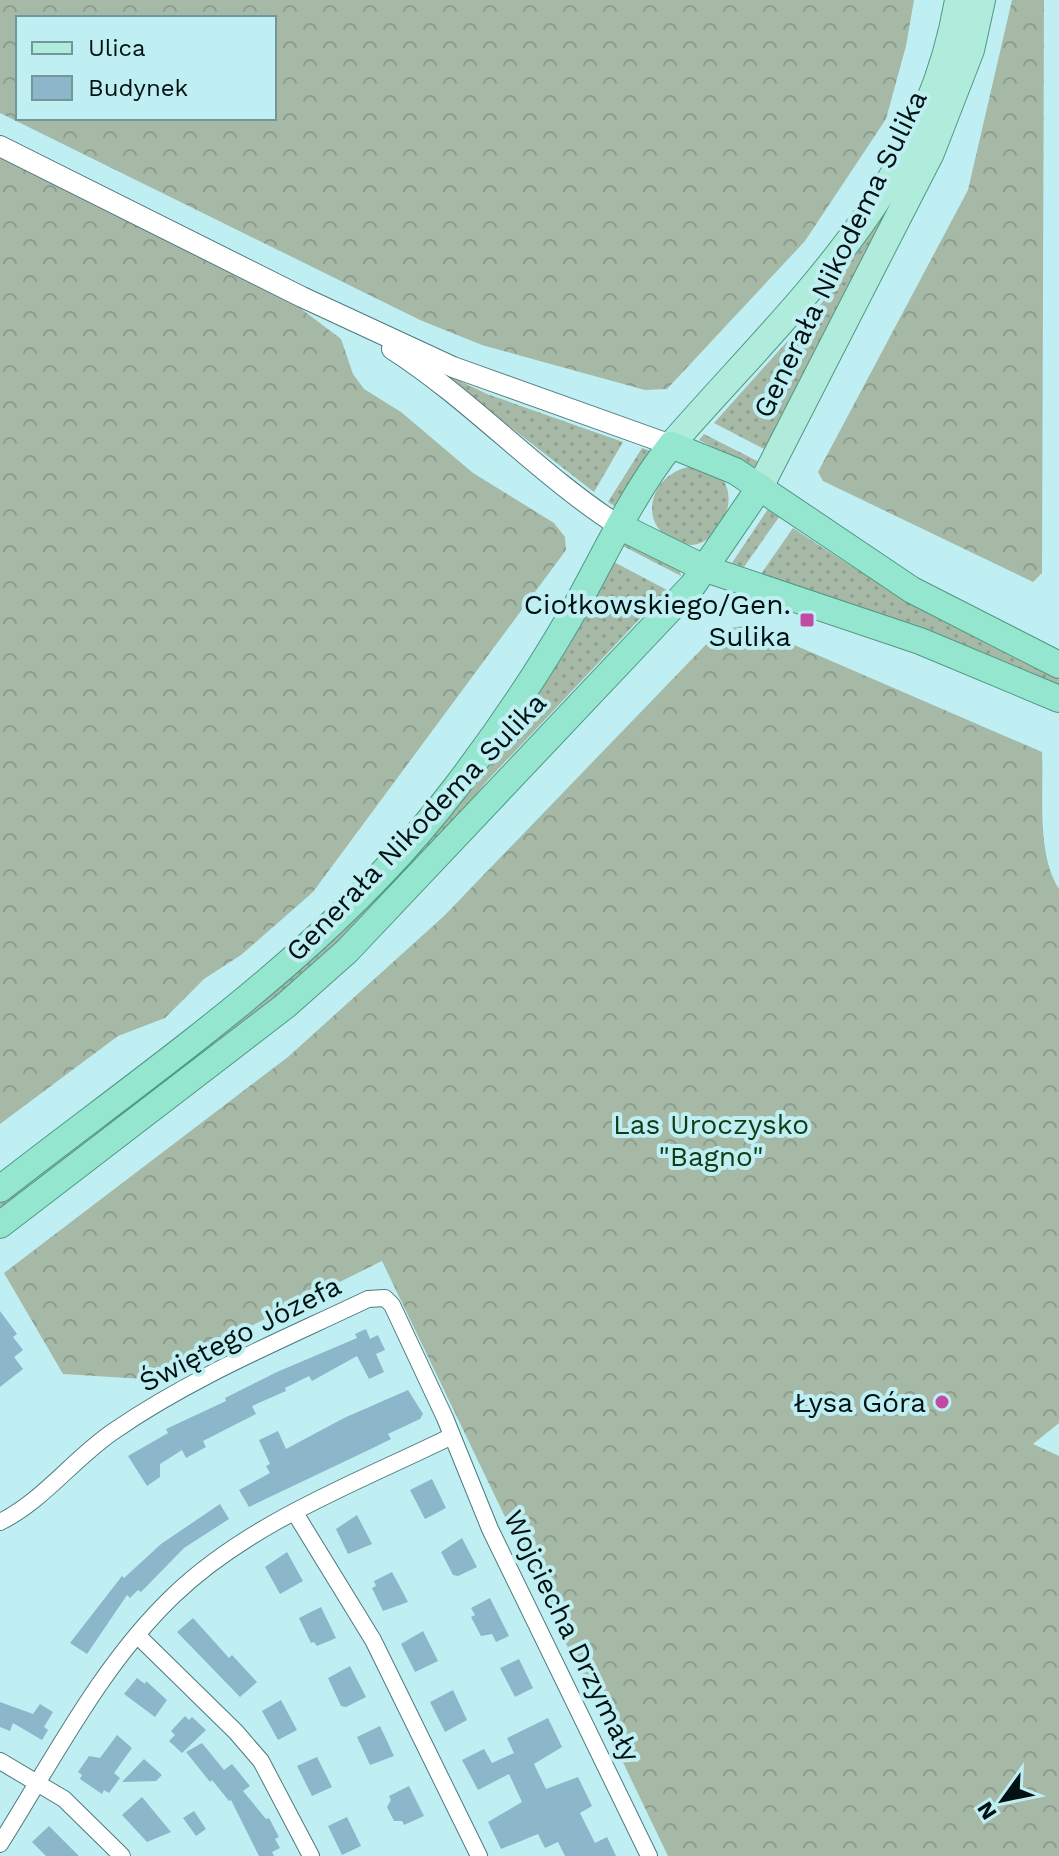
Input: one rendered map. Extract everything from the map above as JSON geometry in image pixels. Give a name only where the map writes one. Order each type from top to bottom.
[{"type":"highway","points":[[671,445],[735,471],[912,590],[1059,665]]},
{"type":"highway","name":"Generała Nikodema Sulika","points":[[0,1189],[268,983],[367,889],[445,800],[501,727],[542,665],[619,526],[671,445]]},
{"type":"highway","name":"Generała Nikodema Sulika","points":[[0,1225],[285,1006],[347,951],[706,569],[760,487]]},
{"type":"highway","points":[[619,526],[706,569],[920,641],[1059,699]]},
{"type":"main road","name":"Generała Nikodema Sulika","points":[[671,445],[809,294],[870,216],[912,142],[940,73],[958,0]]},
{"type":"main road","name":"Generała Nikodema Sulika","points":[[760,487],[931,153],[971,50],[982,0]]},
{"type":"street","points":[[0,146],[302,297],[453,367],[671,445]]},
{"type":"street","points":[[302,297],[408,359],[461,398],[546,473],[619,526]]},
{"type":"street","name":"Świętego Józefa","points":[[0,1522],[23,1509],[78,1459],[144,1411],[237,1362],[379,1296],[392,1305],[450,1437]]},
{"type":"street","points":[[0,1844],[137,1635],[172,1597],[220,1557],[257,1532],[450,1437]]},
{"type":"street","name":"Wojciecha Drzymały","points":[[450,1437],[525,1602],[649,1856]]},
{"type":"street","points":[[295,1513],[373,1640],[479,1856]]},
{"type":"street","points":[[137,1635],[236,1732],[261,1761],[311,1856]]},
{"type":"street","points":[[0,1761],[39,1781],[82,1814],[122,1856]]},
{"type":"green space","points":[[0,0],[914,0],[906,46],[886,119],[805,241],[667,389],[645,390],[482,345],[420,320],[0,113]]},
{"type":"green space","points":[[1012,0],[1044,0],[1042,573],[1033,582],[823,481],[818,472],[968,190]]},
{"type":"green space","points":[[0,157],[300,308],[341,339],[353,374],[364,389],[401,412],[473,473],[554,523],[565,537],[566,550],[313,892],[241,955],[204,979],[165,1018],[118,1036],[0,1124]]},
{"type":"green space","points":[[904,176],[770,452],[714,423],[835,288]]},
{"type":"green space","points":[[437,370],[487,394],[623,442],[594,492]]},
{"type":"green space","points":[[704,434],[763,464],[759,471],[699,440]]},
{"type":"green space","points":[[642,448],[653,452],[618,508],[608,502]]},
{"type":"green space","points":[[693,466],[723,480],[729,499],[717,530],[710,538],[691,545],[672,540],[660,530],[653,518],[652,505],[664,480],[677,471]]},
{"type":"green space","points":[[768,509],[779,517],[744,567],[732,563]]},
{"type":"green space","points":[[793,528],[923,609],[1059,679],[1059,686],[893,618],[761,574]]},
{"type":"green space","points":[[623,542],[680,571],[681,576],[621,545]]},
{"type":"green space","points":[[612,561],[667,590],[486,782],[447,833],[313,969],[0,1214],[0,1202],[238,1019],[460,798],[511,735],[551,672]]},
{"type":"green space","name":"Las Uroczysko \"Bagno\"","points":[[748,625],[1042,752],[1044,841],[1059,889],[1059,1423],[1033,1444],[1059,1456],[1059,1856],[668,1856],[382,1261],[144,1379],[63,1374],[4,1273],[288,1057],[444,916],[720,630]]},
{"type":"building","points":[[0,1311],[17,1334],[13,1337],[23,1350],[14,1357],[23,1369],[0,1387]]},
{"type":"building","points":[[366,1329],[370,1339],[378,1335],[385,1350],[376,1354],[384,1372],[369,1379],[357,1356],[312,1381],[309,1376],[285,1388],[286,1391],[252,1406],[256,1414],[203,1441],[206,1447],[186,1458],[182,1450],[160,1464],[160,1477],[147,1486],[128,1456],[168,1433],[166,1429],[226,1401],[225,1398],[277,1372],[357,1338],[355,1334]]},
{"type":"building","points":[[408,1390],[423,1414],[420,1419],[388,1434],[391,1439],[249,1507],[239,1490],[270,1473],[266,1466],[270,1464],[259,1440],[278,1431],[286,1449],[344,1418]]},
{"type":"building","points":[[432,1479],[446,1508],[425,1519],[410,1490]]},
{"type":"building","points":[[220,1504],[229,1519],[184,1548],[141,1592],[138,1590],[130,1598],[127,1595],[87,1654],[70,1643],[122,1576],[124,1578],[161,1544]]},
{"type":"building","points":[[357,1515],[372,1544],[348,1554],[336,1529]]},
{"type":"building","points":[[462,1538],[477,1567],[458,1576],[453,1575],[441,1552]]},
{"type":"building","points":[[287,1552],[303,1581],[280,1594],[265,1567]]},
{"type":"building","points":[[392,1572],[408,1602],[383,1611],[372,1588],[376,1586],[374,1581]]},
{"type":"building","points":[[490,1598],[509,1636],[496,1642],[492,1634],[481,1636],[471,1617],[475,1615],[471,1608]]},
{"type":"building","points":[[321,1607],[336,1638],[317,1646],[311,1643],[299,1618]]},
{"type":"building","points":[[193,1618],[229,1658],[232,1655],[257,1682],[240,1697],[177,1632]]},
{"type":"building","points":[[423,1631],[438,1661],[415,1672],[401,1644]]},
{"type":"building","points":[[519,1659],[533,1688],[515,1697],[500,1668]]},
{"type":"building","points":[[350,1666],[366,1697],[346,1707],[341,1706],[328,1678]]},
{"type":"building","points":[[137,1678],[145,1684],[146,1681],[167,1700],[155,1717],[124,1694]]},
{"type":"building","points":[[453,1690],[467,1720],[445,1732],[430,1702]]},
{"type":"building","points":[[281,1700],[297,1730],[278,1740],[262,1711]]},
{"type":"building","points":[[0,1702],[33,1714],[40,1704],[53,1712],[44,1727],[48,1730],[42,1740],[13,1723],[10,1731],[0,1727]]},
{"type":"building","points":[[185,1716],[189,1720],[192,1717],[206,1730],[182,1753],[169,1741],[175,1735],[171,1731]]},
{"type":"building","points":[[548,1718],[562,1747],[534,1764],[546,1789],[578,1777],[592,1806],[580,1813],[595,1843],[607,1837],[616,1856],[565,1856],[558,1842],[545,1848],[538,1834],[501,1849],[488,1822],[522,1802],[509,1774],[478,1790],[462,1760],[484,1749],[492,1763],[514,1753],[507,1738]]},
{"type":"building","points":[[380,1726],[394,1756],[370,1765],[357,1737]]},
{"type":"building","points":[[117,1735],[132,1748],[114,1773],[120,1778],[109,1793],[104,1790],[102,1794],[80,1779],[82,1775],[78,1772],[89,1756],[100,1758]]},
{"type":"building","points":[[202,1743],[224,1770],[232,1764],[250,1786],[243,1791],[266,1819],[269,1818],[279,1837],[275,1839],[280,1848],[272,1852],[274,1856],[259,1856],[231,1800],[212,1780],[210,1782],[186,1752]]},
{"type":"building","points":[[317,1757],[332,1787],[312,1796],[297,1766]]},
{"type":"building","points":[[144,1759],[162,1775],[156,1781],[122,1782]]},
{"type":"building","points":[[409,1786],[424,1816],[404,1825],[402,1821],[394,1821],[387,1807],[391,1800],[389,1796]]},
{"type":"building","points":[[142,1797],[171,1832],[147,1842],[122,1815]]},
{"type":"building","points":[[194,1811],[206,1829],[196,1836],[183,1818]]},
{"type":"building","points":[[347,1817],[361,1846],[342,1855],[328,1826]]},
{"type":"building","points":[[49,1826],[79,1856],[46,1856],[32,1842]]},
{"type":"place","name":"Ciołkowskiego/Gen. Sulika","points":[[807,620]]},
{"type":"place","name":"Łysa Góra","points":[[942,1402]]}]
